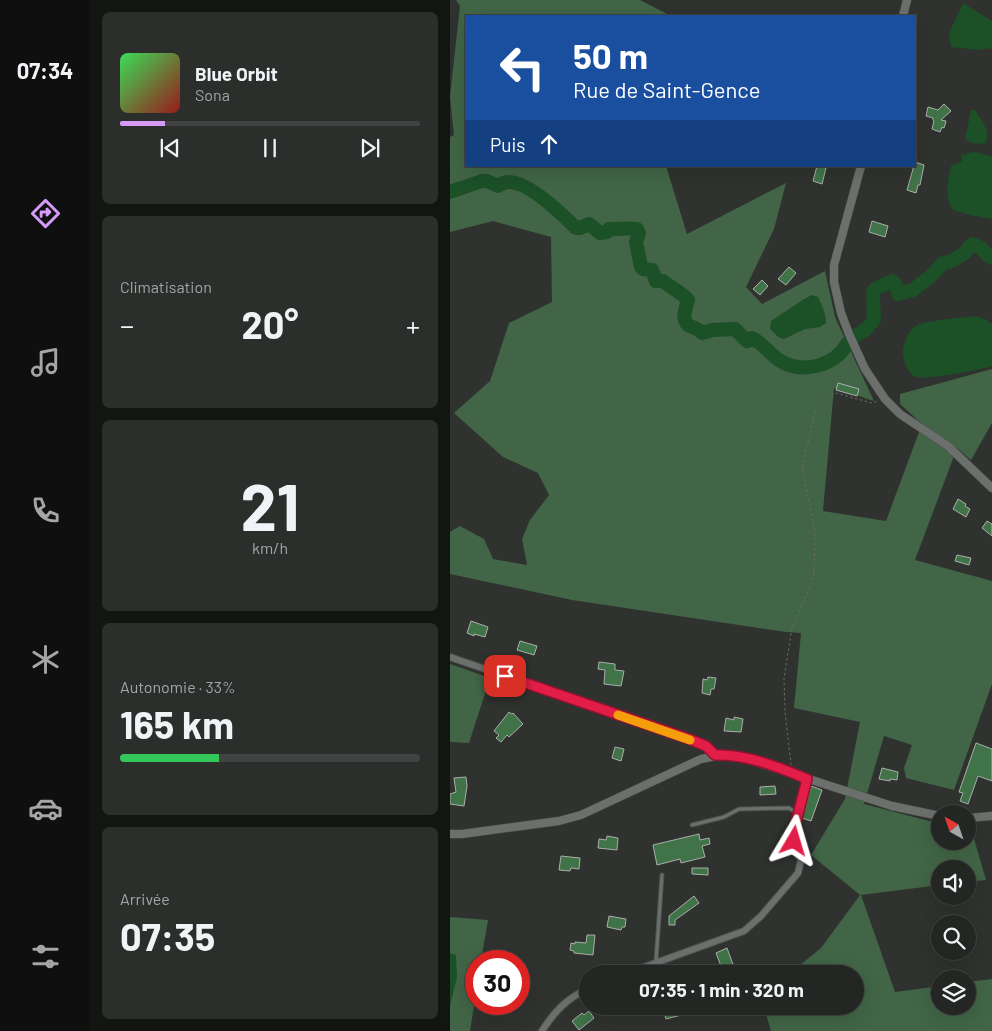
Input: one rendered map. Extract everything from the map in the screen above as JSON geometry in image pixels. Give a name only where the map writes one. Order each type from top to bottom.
[{"type":"street","points":[[903,15],[907,0]]},
{"type":"street","points":[[861,167],[834,265],[834,282],[841,313],[849,334],[865,369],[885,399],[900,414],[948,446],[992,488]]},
{"type":"street","points":[[450,657],[689,739],[706,746],[715,755]]},
{"type":"street","points":[[450,834],[549,822],[573,817],[701,759],[715,755],[744,758],[892,806],[931,814]]},
{"type":"street","points":[[648,965],[744,931],[761,916],[798,873],[801,860],[794,841],[795,826],[807,779]]},
{"type":"street","points":[[976,817],[992,816]]},
{"type":"street","points":[[542,1031],[561,1005],[579,993]]},
{"type":"lane","points":[[692,825],[724,817],[739,809],[789,808],[798,814]]},
{"type":"lane","points":[[656,962],[662,875]]},
{"type":"path","points":[[792,773],[785,712],[784,678],[792,628],[814,578],[815,532],[802,467],[806,449],[815,413],[827,397],[836,393],[872,403],[885,399]]},
{"type":"shaded area","points":[[456,0],[640,0],[669,15],[465,15],[465,167],[666,167],[687,234],[786,183],[774,229],[746,287],[762,304],[825,271],[835,317],[874,401],[834,388],[823,511],[886,521],[922,424],[900,404],[900,394],[992,369],[992,423],[971,460],[957,448],[915,560],[992,581],[992,684],[954,790],[906,778],[904,768],[912,745],[884,736],[864,804],[931,821],[931,850],[976,850],[976,846],[986,880],[976,881],[976,860],[931,860],[931,886],[861,895],[895,992],[931,987],[931,1015],[976,1015],[976,981],[992,979],[992,1031],[771,1031],[766,1015],[864,1015],[864,965],[800,965],[821,948],[860,895],[811,855],[845,799],[860,722],[794,708],[801,633],[572,600],[450,574],[450,532],[460,526],[484,539],[493,559],[527,565],[522,539],[530,520],[549,495],[538,473],[503,457],[454,413],[490,381],[509,323],[552,302],[551,237],[493,221],[450,232],[450,137],[454,135],[450,97],[460,6]]},
{"type":"shaded area","points":[[963,3],[992,21],[992,48],[979,50],[951,47],[949,33]]},
{"type":"shaded area","points":[[971,110],[975,110],[985,126],[987,139],[985,144],[965,140]]},
{"type":"shaded area","points":[[974,152],[992,156],[992,219],[953,210],[948,200],[951,166],[962,161],[961,155]]},
{"type":"shaded area","points":[[812,295],[818,297],[825,313],[826,323],[820,327],[805,329],[784,339],[778,337],[770,329],[771,321]]},
{"type":"shaded area","points":[[975,316],[992,324],[992,366],[921,378],[916,377],[909,371],[905,364],[903,348],[914,327],[934,321]]},
{"type":"shaded area","points":[[450,664],[490,678],[469,743],[450,742]]},
{"type":"shaded area","points":[[450,917],[488,920],[483,950],[465,950],[465,1015],[473,1015],[470,1031],[450,1031]]},
{"type":"shaded area","points":[[450,953],[456,955],[457,977],[450,1006]]},
{"type":"building","points":[[944,104],[951,111],[941,120],[946,121],[944,128],[942,127],[940,132],[932,129],[933,118],[926,116],[928,107],[938,110]]},
{"type":"building","points":[[916,162],[924,165],[920,185],[918,185],[916,193],[907,190]]},
{"type":"building","points":[[817,167],[826,168],[822,184],[813,181]]},
{"type":"building","points":[[872,221],[888,226],[885,237],[869,232]]},
{"type":"building","points":[[789,267],[796,273],[786,285],[778,279]]},
{"type":"building","points":[[762,280],[768,286],[760,295],[753,289]]},
{"type":"building","points":[[838,383],[859,389],[857,396],[836,390]]},
{"type":"building","points":[[958,499],[970,509],[966,517],[953,509]]},
{"type":"building","points":[[987,521],[992,524],[992,536],[982,528]]},
{"type":"building","points":[[957,555],[971,558],[969,565],[955,561]]},
{"type":"building","points":[[471,621],[488,627],[485,637],[467,633]]},
{"type":"building","points":[[520,641],[537,646],[534,655],[517,650]]},
{"type":"building","points":[[599,662],[615,664],[615,670],[624,671],[621,686],[604,684],[605,670],[598,669]]},
{"type":"building","points":[[708,677],[716,678],[714,689],[711,689],[710,695],[702,693],[703,679],[707,680]]},
{"type":"building","points":[[509,712],[513,713],[523,724],[509,737],[507,735],[501,742],[496,738],[499,735],[494,731]]},
{"type":"building","points":[[734,717],[743,719],[741,732],[724,731],[726,718],[734,720]]},
{"type":"building","points":[[976,743],[992,749],[992,781],[978,776],[968,804],[960,801],[963,793],[959,792]]},
{"type":"building","points":[[615,747],[624,749],[621,761],[612,758]]},
{"type":"building","points":[[882,768],[898,772],[897,780],[879,779]]},
{"type":"building","points":[[466,777],[467,786],[464,806],[450,804],[450,794],[456,792],[454,778]]},
{"type":"building","points":[[775,786],[776,794],[760,795],[760,787]]},
{"type":"building","points":[[811,786],[822,790],[811,821],[802,818]]},
{"type":"building","points":[[699,834],[700,840],[709,838],[710,844],[702,846],[705,857],[681,863],[680,859],[657,865],[653,845]]},
{"type":"building","points":[[607,836],[618,838],[617,850],[598,848],[599,839],[606,840]]},
{"type":"building","points":[[561,856],[580,858],[579,869],[571,868],[570,871],[559,870]]},
{"type":"building","points":[[692,868],[708,868],[708,875],[692,874]]},
{"type":"building","points":[[694,896],[699,903],[675,920],[675,925],[669,925],[669,916]]},
{"type":"building","points":[[609,916],[626,919],[625,927],[622,927],[621,930],[607,927]]},
{"type":"building","points":[[587,935],[595,935],[593,955],[574,953],[574,951],[570,950],[571,943],[586,943]]},
{"type":"building","points":[[727,948],[733,965],[721,965],[716,953]]},
{"type":"building","points":[[580,1015],[592,1015],[594,1018],[579,1030],[572,1021]]},
{"type":"building","points":[[665,1015],[681,1015],[666,1019]]},
{"type":"waterway","points":[[450,192],[482,181],[498,186],[508,182],[517,183],[545,200],[576,228],[589,224],[600,233],[607,232],[609,229],[637,229],[639,233],[636,242],[641,267],[652,270],[656,281],[663,281],[688,300],[685,320],[688,325],[702,333],[712,330],[735,329],[747,341],[752,338],[756,340],[782,362],[800,367],[810,367],[827,362],[842,351],[847,344]]},
{"type":"waterway","points":[[855,336],[864,331],[874,320],[873,292],[875,289],[892,281],[896,285],[898,294],[913,290],[931,276],[943,263],[952,261],[965,253],[973,244],[981,248],[992,258]]},
{"type":"slow traffic","points":[[618,715],[690,740]]},
{"type":"route","points":[[505,676],[689,739],[706,746],[715,755],[744,758],[807,779],[795,826],[794,841]]}]
